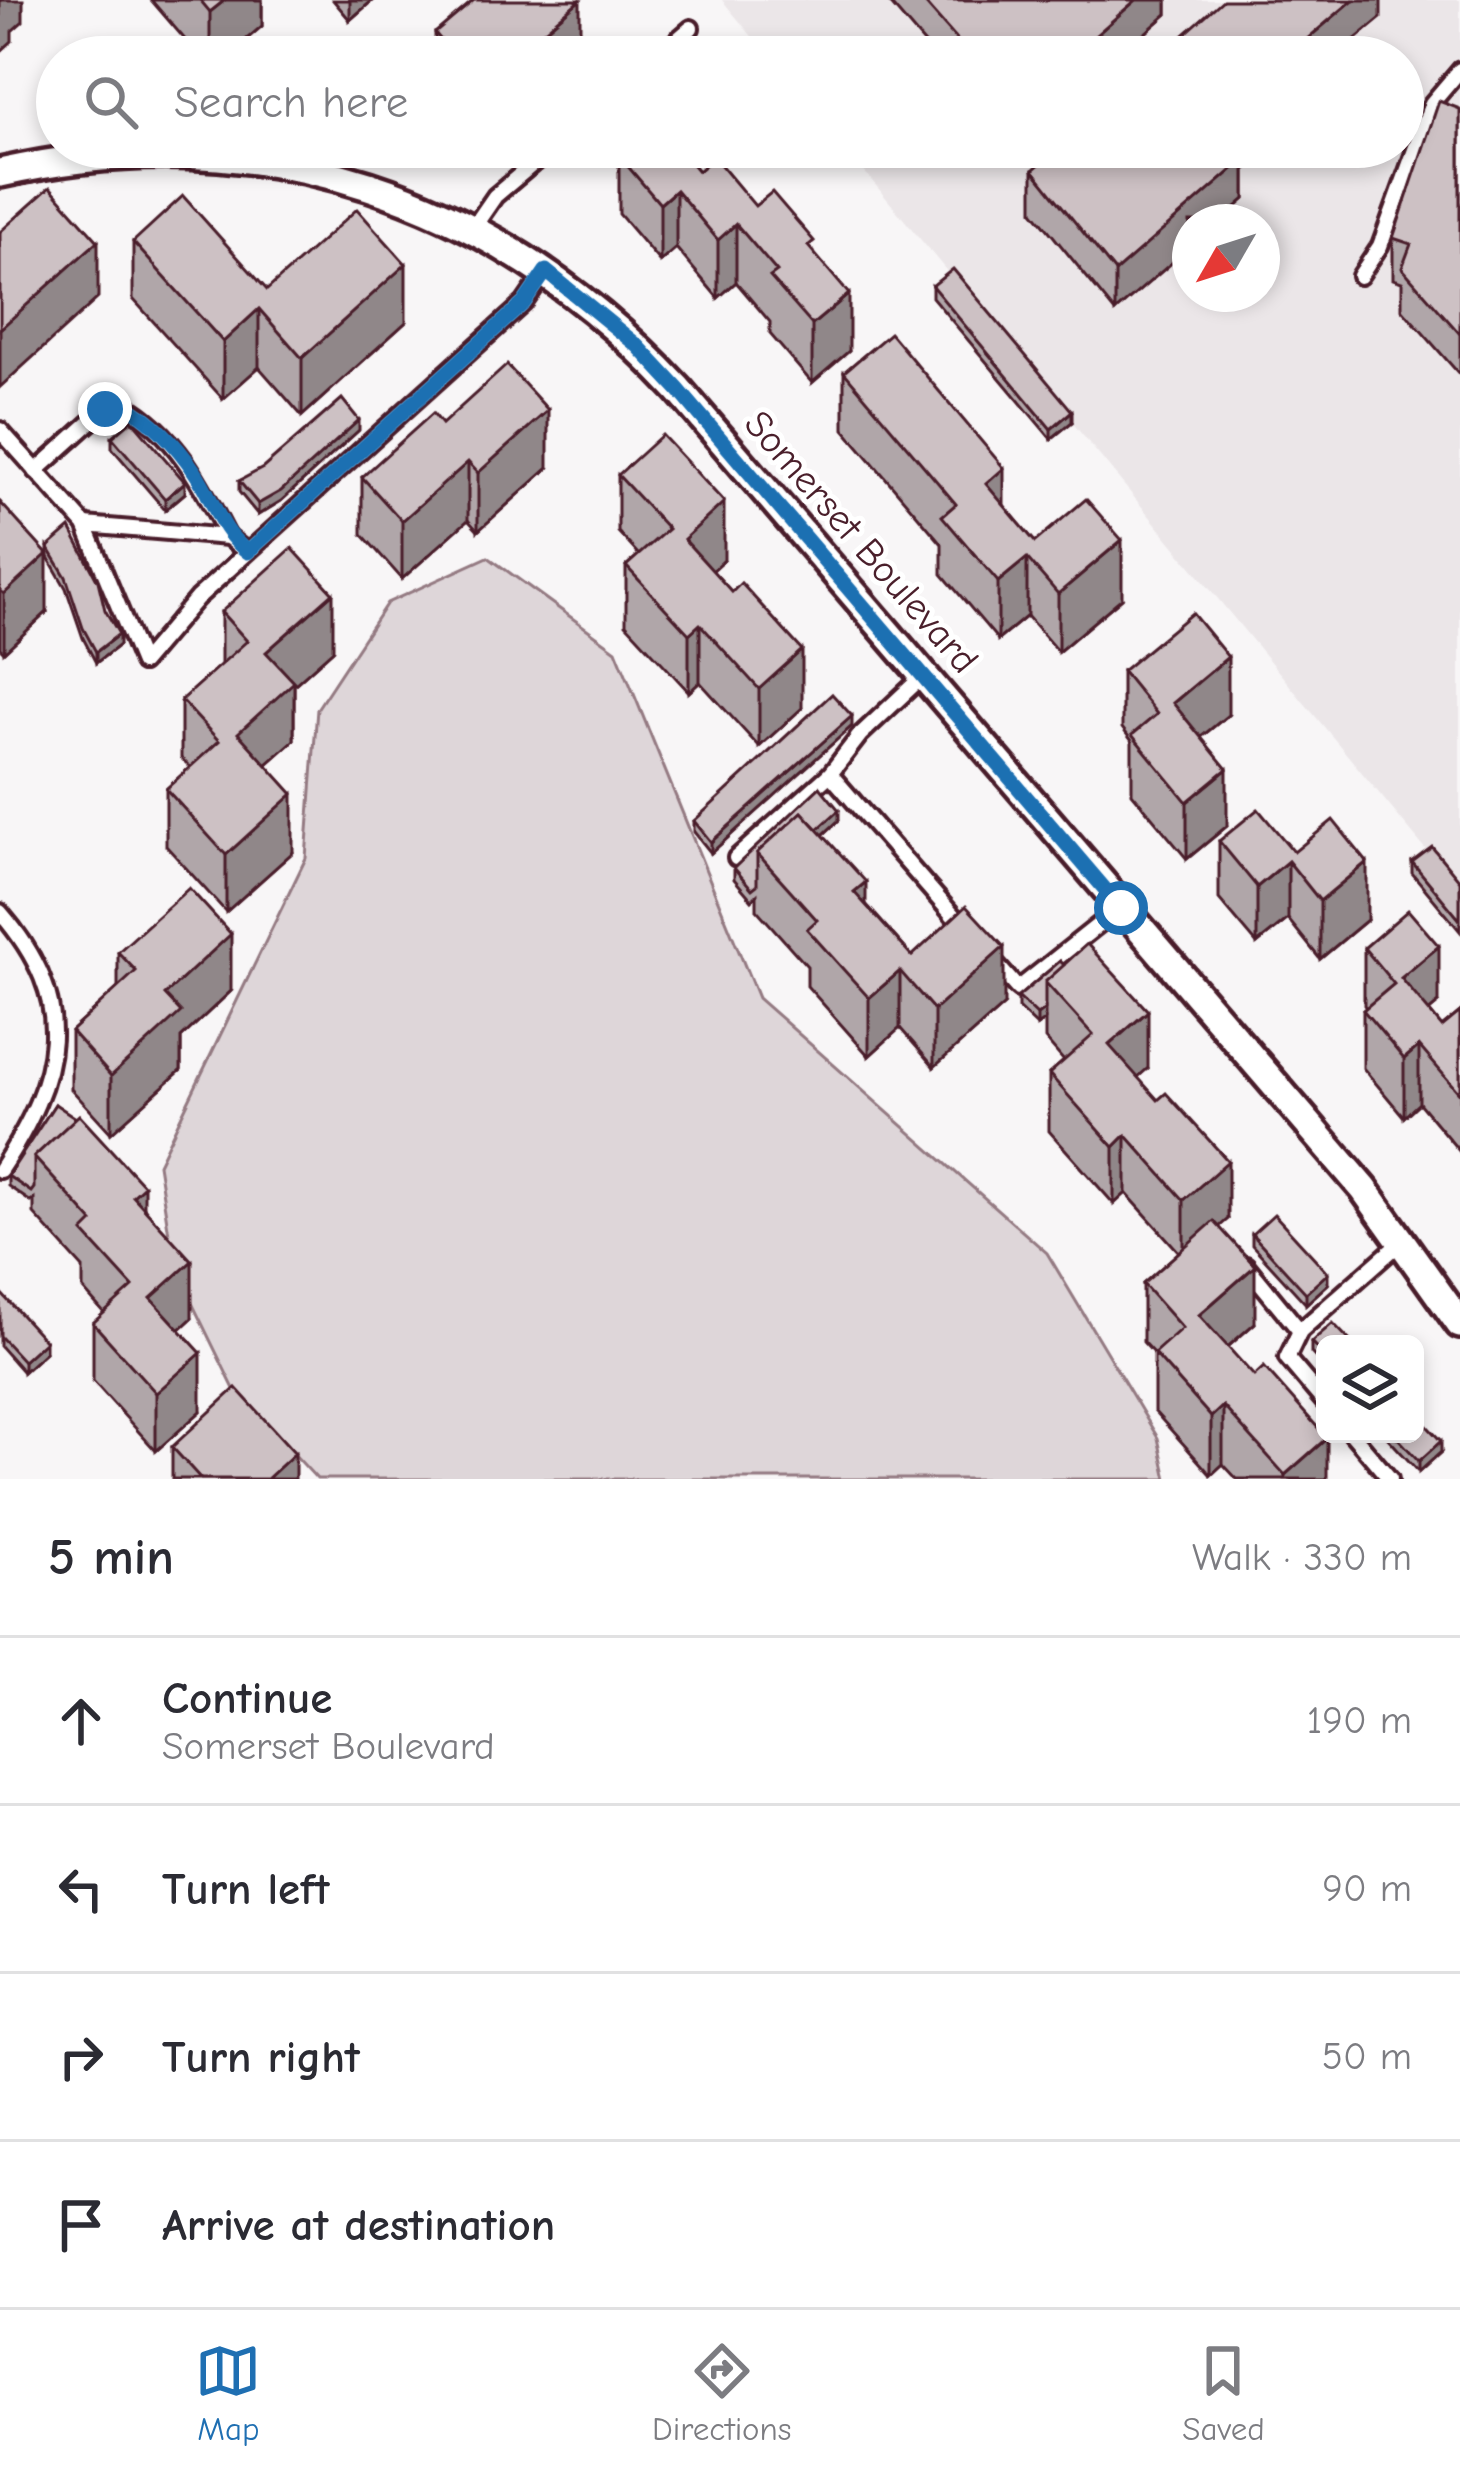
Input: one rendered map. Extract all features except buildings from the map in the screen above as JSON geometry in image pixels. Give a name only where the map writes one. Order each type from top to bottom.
[{"type":"street","name":"Somerset Boulevard","points":[[0,173],[36,165]]},
{"type":"street","name":"Somerset Boulevard","points":[[293,168],[372,187],[473,228],[546,271],[638,346],[1364,1189],[1460,1324]]},
{"type":"lane","points":[[682,36],[691,28]]},
{"type":"lane","points":[[1424,125],[1432,103],[1454,86],[1460,70]]},
{"type":"lane","points":[[473,228],[496,196],[529,168]]},
{"type":"lane","points":[[1360,276],[1380,246],[1408,168]]},
{"type":"lane","points":[[0,430],[85,526],[142,663],[197,598],[524,303],[546,271]]},
{"type":"lane","points":[[36,471],[105,409],[124,404],[146,417],[195,472],[228,537],[248,552]]},
{"type":"lane","points":[[85,526],[228,537]]},
{"type":"lane","points":[[736,858],[830,773],[860,735],[924,675]]},
{"type":"lane","points":[[830,773],[971,935]]},
{"type":"lane","points":[[987,953],[1018,989],[1121,908]]},
{"type":"lane","points":[[0,912],[47,983],[57,1035],[48,1079],[29,1125],[0,1170]]},
{"type":"lane","points":[[1316,1392],[1287,1358],[1300,1330],[1401,1242]]},
{"type":"lane","points":[[1237,1255],[1300,1330]]},
{"type":"lane","points":[[1360,1443],[1390,1479]]},
{"type":"shaded area","points":[[722,0],[1460,0],[1460,891],[861,168],[1424,168],[1424,36],[752,36]]},
{"type":"shaded area","points":[[488,557],[616,650],[758,998],[1047,1253],[1158,1438],[1167,1479],[317,1479],[234,1389],[174,1266],[158,1164],[306,858],[317,709],[387,603]]},
{"type":"route","points":[[105,409],[124,404],[146,417],[195,472],[228,537],[248,552],[524,303],[546,271],[638,346],[678,389],[1121,908]]}]
